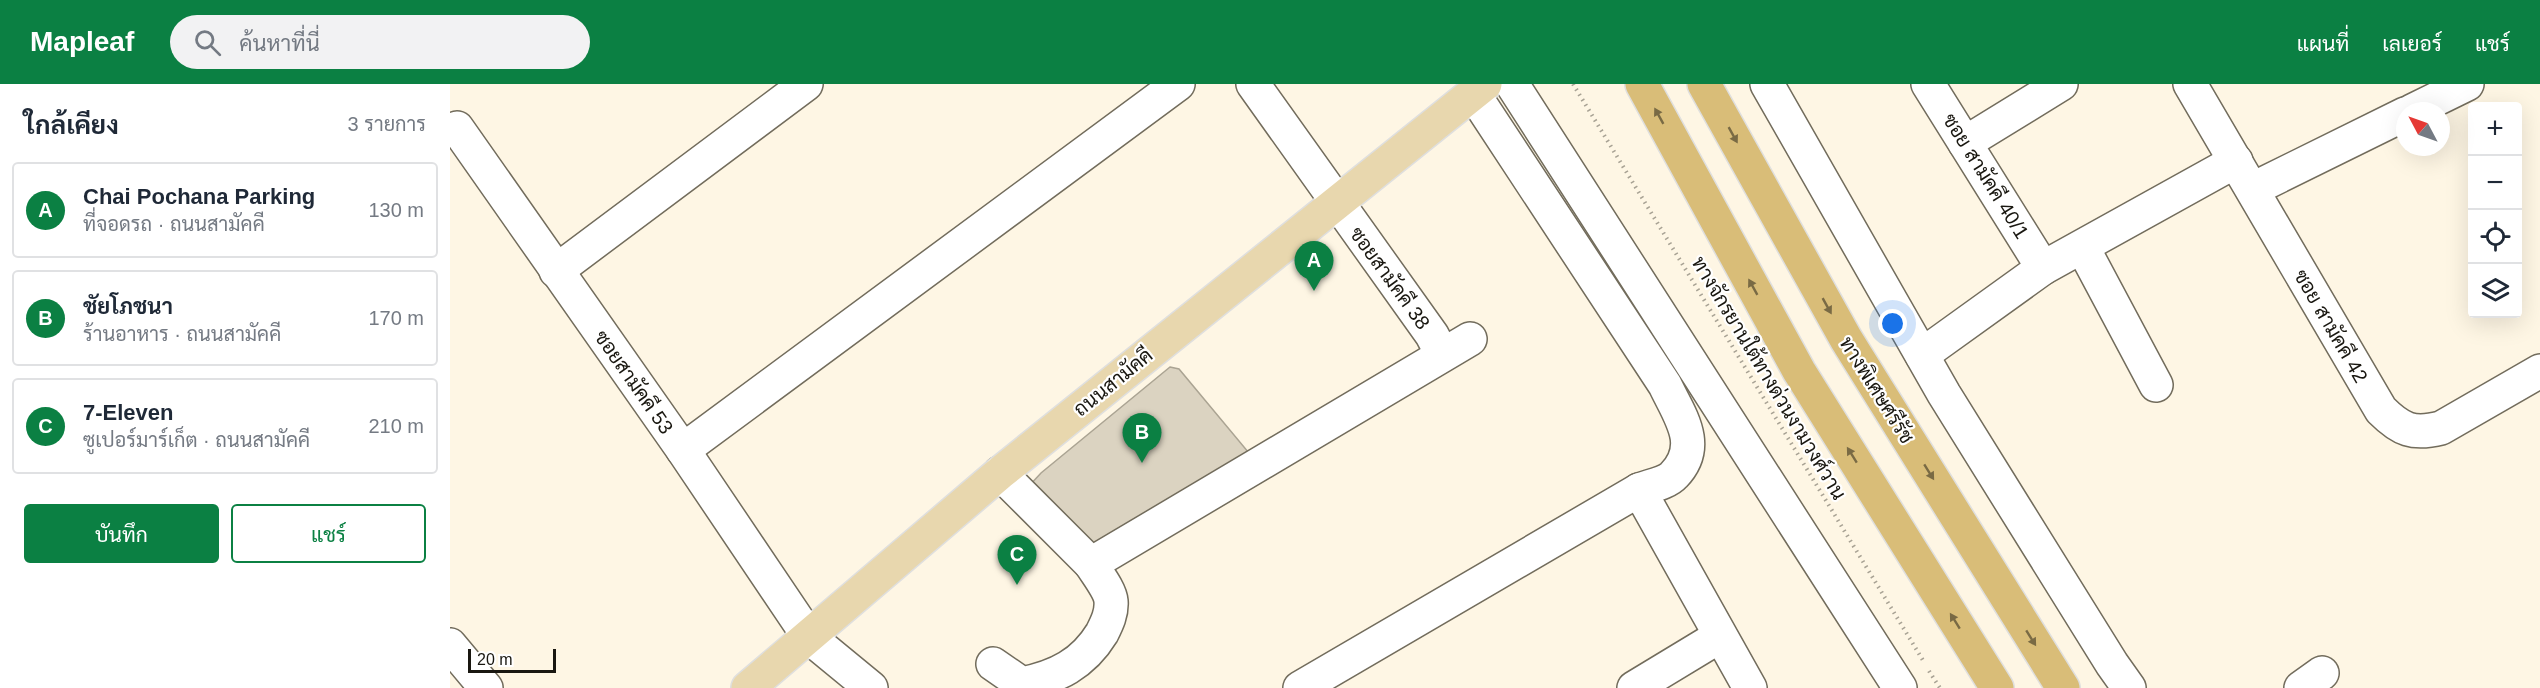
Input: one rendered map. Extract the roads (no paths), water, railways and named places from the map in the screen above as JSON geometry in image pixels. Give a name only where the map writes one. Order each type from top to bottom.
[{"type":"highway","points":[[1642,84],[1799,371],[1997,688]]},
{"type":"highway","name":"ทางพิเศษศรีรัช","points":[[1704,84],[1845,339],[2063,688]]},
{"type":"main road","name":"ถนนสามัคคี","points":[[748,688],[1000,473],[1479,88]]},
{"type":"street","points":[[556,271],[806,84]]},
{"type":"street","points":[[683,450],[1178,84]]},
{"type":"street","name":"ซอยสามัคคี 38","points":[[1091,564],[1456,347],[1432,335],[1253,84]]},
{"type":"street","points":[[1512,84],[1900,688]]},
{"type":"street","points":[[1767,84],[1922,355],[2129,688]]},
{"type":"street","name":"ซอย สามัคคี 40/1","points":[[1928,84],[2043,268]]},
{"type":"street","points":[[1965,143],[2061,84]]},
{"type":"street","name":"ซอย สามัคคี 42","points":[[2190,84],[2381,410],[2393,422],[2408,430],[2423,433],[2441,428],[2540,371]]},
{"type":"street","points":[[2427,102],[2452,87]]},
{"type":"street","points":[[1300,688],[1640,490],[1674,477],[1688,453],[1689,433],[1665,385],[1479,88]]},
{"type":"street","points":[[2253,189],[2396,118]]},
{"type":"street","name":"ซอยสามัคคี 53","points":[[457,128],[683,450],[809,637],[871,688]]},
{"type":"street","points":[[1922,355],[2043,268],[2083,248],[2236,161]]},
{"type":"street","points":[[2083,248],[2156,385]]},
{"type":"street","points":[[993,664],[1022,684],[1039,681],[1064,671],[1091,651],[1109,621],[1111,600],[1091,564],[1000,473]]},
{"type":"street","points":[[1640,490],[1750,688]]},
{"type":"street","points":[[1634,688],[1720,636]]},
{"type":"street","points":[[450,645],[486,688]]},
{"type":"place","name":"Chai Pochana Parking","points":[[1314,291]]},
{"type":"place","name":"ชัยโภชนา","points":[[1142,463]]},
{"type":"place","name":"7-Eleven","points":[[1017,585]]}]
